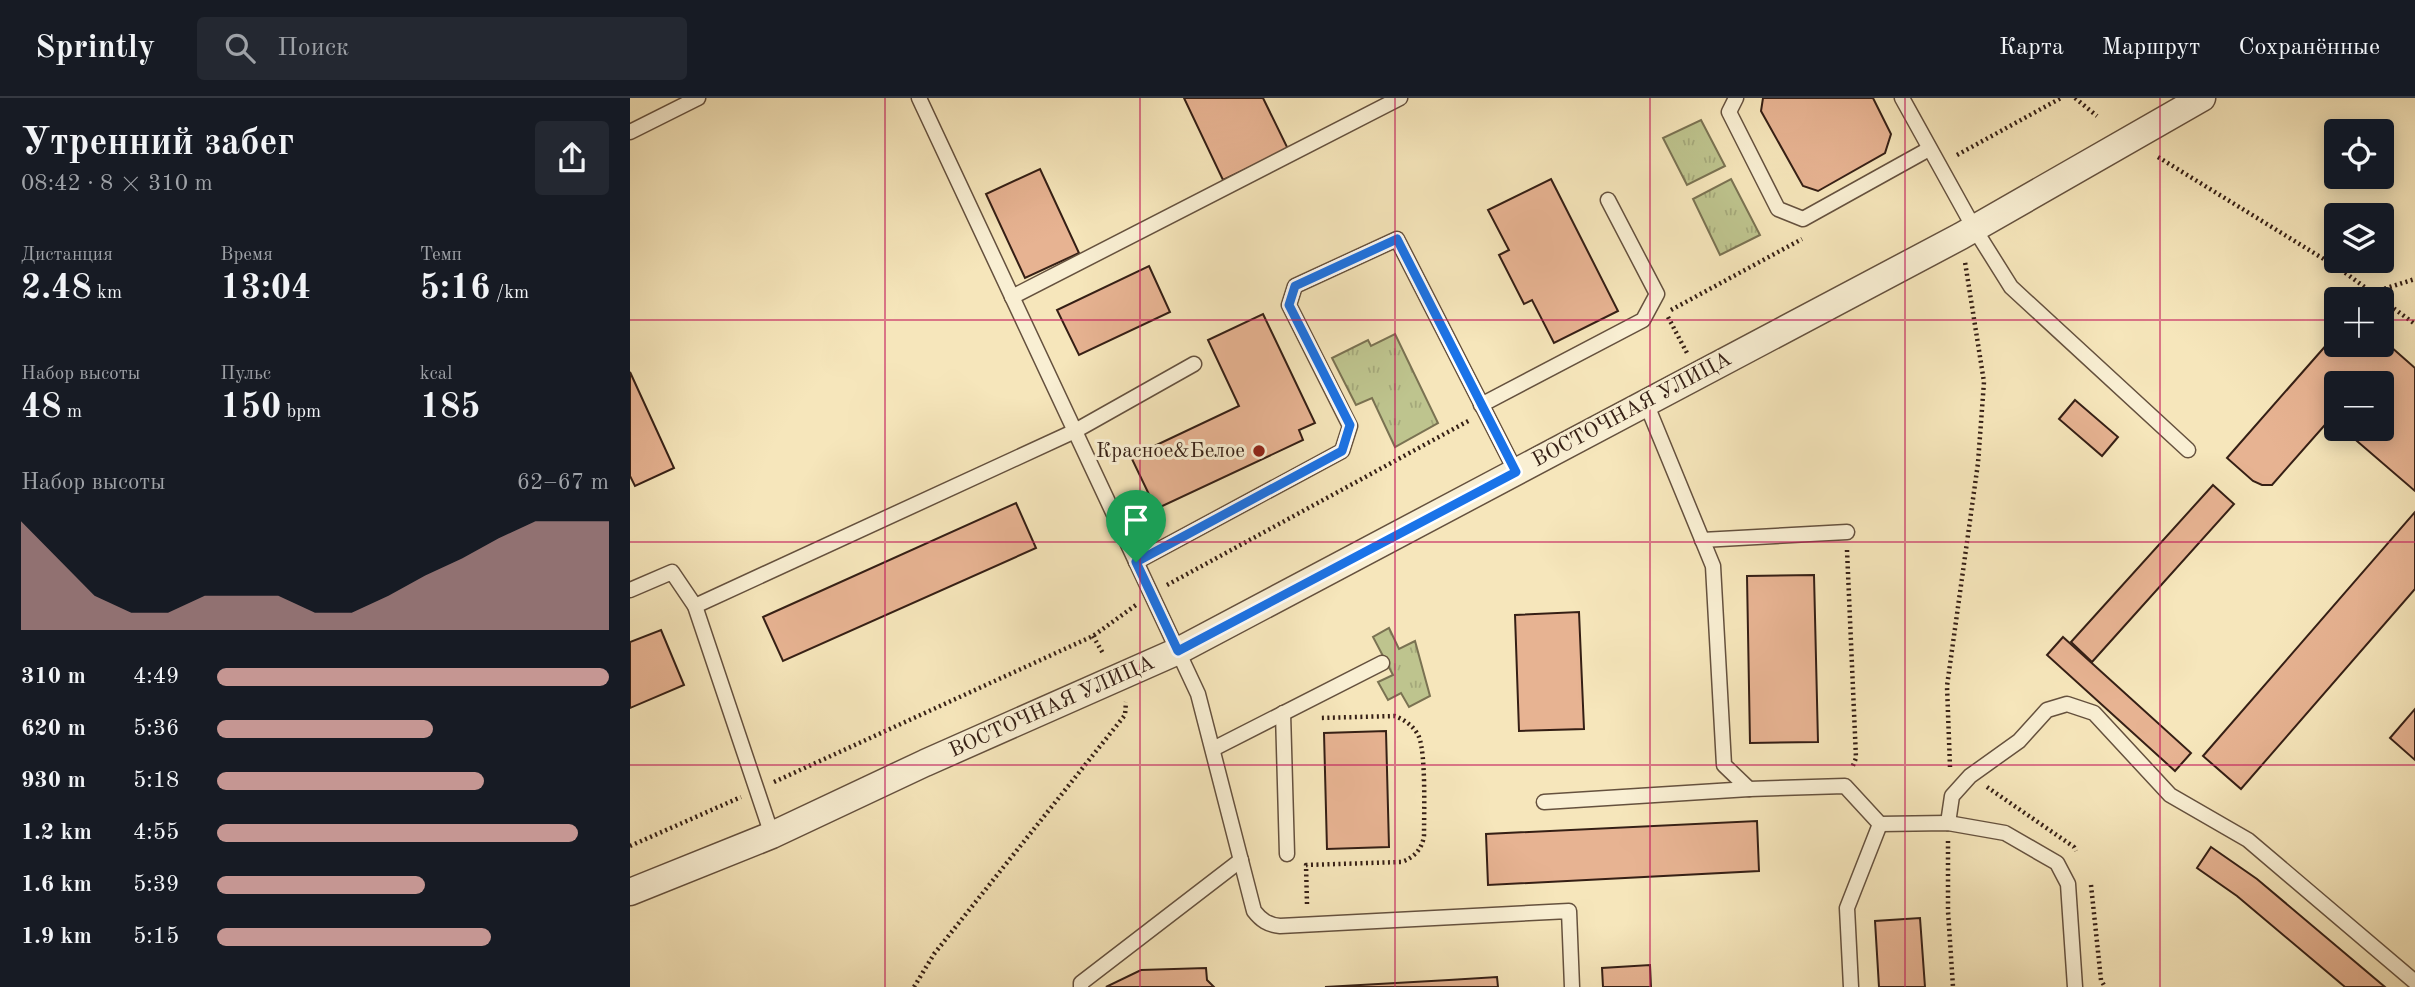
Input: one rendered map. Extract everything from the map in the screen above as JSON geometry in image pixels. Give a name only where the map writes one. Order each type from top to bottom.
[{"type":"street","name":"ВОСТОЧНАЯ УЛИЦА","points":[[630,892],[772,835],[925,763],[1178,651],[1968,232],[2202,98]]},
{"type":"lane","points":[[630,132],[698,98]]},
{"type":"lane","points":[[919,98],[1198,694],[1254,911],[1271,925],[1569,911],[1572,987]]},
{"type":"lane","points":[[1012,297],[1400,98]]},
{"type":"lane","points":[[1736,98],[1729,112],[1778,209],[1803,219],[1929,149]]},
{"type":"lane","points":[[1902,98],[1968,232],[2011,287],[2188,450]]},
{"type":"lane","points":[[1481,405],[1643,320],[1657,294],[1608,200]]},
{"type":"lane","points":[[1136,562],[1342,451],[1350,425],[1289,305],[1295,286],[1397,239],[1516,472]]},
{"type":"lane","points":[[695,606],[1075,430],[1194,363]]},
{"type":"lane","points":[[1646,403],[1713,566],[1724,765],[1748,789]]},
{"type":"lane","points":[[1702,540],[1847,532]]},
{"type":"lane","points":[[630,590],[672,572],[695,606],[772,835]]},
{"type":"lane","points":[[1213,749],[1283,716],[1382,663]]},
{"type":"lane","points":[[1948,824],[1952,796],[1970,776],[2019,741],[2047,709],[2067,705],[2094,713],[2170,795],[2248,840],[2415,982]]},
{"type":"lane","points":[[1283,716],[1287,854]]},
{"type":"lane","points":[[1544,802],[1748,789],[1844,786],[1880,824],[1948,824],[2005,833],[2057,863],[2068,884],[2075,987]]},
{"type":"lane","points":[[1852,987],[1847,908],[1880,824]]},
{"type":"lane","points":[[1081,987],[1080,983],[1241,860]]},
{"type":"path","points":[[2075,98],[2097,116]]},
{"type":"path","points":[[2158,157],[2366,287]]},
{"type":"path","points":[[1952,796],[1947,686],[1978,463],[1984,382],[1968,232]]},
{"type":"path","points":[[2389,287],[2415,279]]},
{"type":"path","points":[[2394,308],[2415,324]]},
{"type":"path","points":[[1667,313],[1689,357]]},
{"type":"path","points":[[1844,786],[1856,758],[1847,532]]},
{"type":"path","points":[[630,846],[1093,636],[1151,594]]},
{"type":"path","points":[[1093,636],[1110,664]]},
{"type":"path","points":[[914,987],[933,954],[1125,715],[1126,694]]},
{"type":"path","points":[[1283,716],[1395,716],[1416,730],[1422,747],[1424,836],[1420,849],[1401,862],[1306,865],[1308,925]]},
{"type":"path","points":[[1948,824],[1948,911],[1953,987]]},
{"type":"green space","points":[[1701,120],[1725,166],[1687,185],[1663,138]]},
{"type":"green space","points":[[1731,179],[1760,235],[1720,255],[1693,199]]},
{"type":"green space","points":[[1395,334],[1438,423],[1395,447],[1372,398],[1356,405],[1332,358],[1368,340],[1371,346]]},
{"type":"green space","points":[[1389,628],[1399,649],[1415,641],[1430,696],[1409,707],[1401,693],[1388,700],[1378,682],[1393,675],[1373,637]]},
{"type":"building","points":[[1184,98],[1263,98],[1288,149],[1223,180]]},
{"type":"building","points":[[1763,98],[1873,98],[1891,134],[1885,153],[1818,191],[1803,186],[1761,111]]},
{"type":"building","points":[[1040,169],[1079,253],[1025,278],[986,194]]},
{"type":"building","points":[[1551,179],[1618,311],[1554,343],[1532,300],[1524,304],[1499,255],[1509,250],[1488,210]]},
{"type":"building","points":[[1149,266],[1170,312],[1079,355],[1057,310]]},
{"type":"building","points":[[1263,314],[1315,423],[1299,430],[1303,440],[1156,509],[1131,457],[1239,406],[1208,340]]},
{"type":"building","points":[[2324,348],[2324,357],[2394,357],[2394,350],[2415,368],[2415,491],[2357,441],[2394,441],[2394,371],[2324,371],[2324,426],[2272,485],[2253,481],[2227,458]]},
{"type":"building","points":[[630,372],[674,468],[635,486],[630,476]]},
{"type":"building","points":[[2075,400],[2118,437],[2102,456],[2059,419]]},
{"type":"building","points":[[2213,485],[2234,504],[2092,662],[2071,642]]},
{"type":"building","points":[[1016,503],[1036,548],[783,661],[763,617]]},
{"type":"building","points":[[2415,512],[2415,589],[2241,789],[2203,756]]},
{"type":"building","points":[[1814,575],[1818,742],[1750,743],[1747,576]]},
{"type":"building","points":[[1579,612],[1584,729],[1519,731],[1515,615]]},
{"type":"building","points":[[661,630],[684,685],[630,708],[630,642]]},
{"type":"building","points":[[2063,637],[2191,753],[2175,771],[2047,655]]},
{"type":"building","points":[[2415,709],[2415,760],[2390,738]]},
{"type":"building","points":[[1386,731],[1389,847],[1327,849],[1324,733]]},
{"type":"building","points":[[1757,821],[1759,871],[1488,885],[1486,834]]},
{"type":"building","points":[[2211,847],[2257,879],[2385,987],[2345,987],[2237,896],[2197,868]]},
{"type":"building","points":[[1920,918],[1925,987],[1879,987],[1875,921]]},
{"type":"building","points":[[1650,965],[1651,987],[1603,987],[1602,968]]},
{"type":"building","points":[[1206,968],[1207,980],[1214,987],[1106,987],[1141,970]]},
{"type":"building","points":[[1497,977],[1498,987],[1325,987],[1449,980]]},
{"type":"place","name":"Красное&Белое","points":[[1259,451]]},
{"type":"route","points":[[1397,239],[1516,472],[1178,651],[1136,562],[1342,451],[1350,425],[1289,305],[1295,286],[1397,239]]}]
